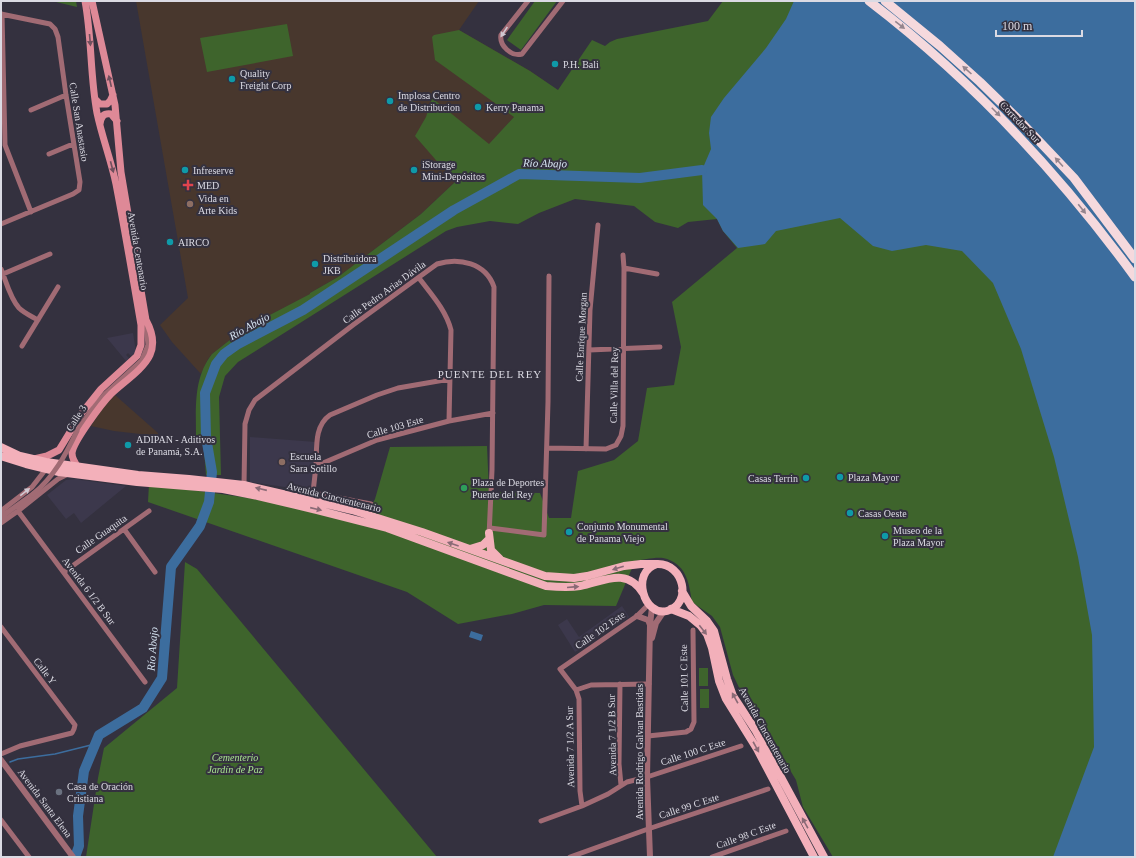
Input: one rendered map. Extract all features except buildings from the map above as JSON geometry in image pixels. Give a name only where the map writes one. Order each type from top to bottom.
[{"type":"highway","name":"Corredor Sur","points":[[869,1],[932,52],[972,88],[1012,129],[1064,186],[1135,277]]},
{"type":"highway","name":"Corredor Sur","points":[[885,1],[940,46],[1020,121],[1074,178],[1135,259]]},
{"type":"main road","name":"Avenida Centenario","points":[[59,450],[81,414],[112,378],[133,361],[139,353],[141,345],[140,325],[116,183],[100,124],[95,99],[92,80],[88,17],[85,1]]},
{"type":"main road","name":"Avenida Centenario","points":[[72,452],[93,416],[110,394],[120,389],[150,355],[152,339],[150,328],[146,320],[121,172],[117,121],[113,95],[92,1]]},
{"type":"main road","points":[[95,99],[100,104],[107,104],[113,95]]},
{"type":"main road","points":[[100,124],[101,118],[106,114],[111,114],[117,121]]},
{"type":"main road","name":"Avenida Cincuentenario","points":[[1,447],[20,456],[78,467],[223,486],[258,496],[359,520],[387,528],[537,583],[557,587],[580,586],[620,577],[632,581],[643,593]]},
{"type":"main road","points":[[34,459],[47,456],[59,450],[60,453],[65,456],[68,456],[72,452]]},
{"type":"main road","points":[[72,452],[73,460],[78,467]]},
{"type":"main road","name":"Avenida Cincuentenario","points":[[1,456],[46,469],[70,473],[137,482],[206,484]]},
{"type":"main road","name":"Avenida Cincuentenario","points":[[223,486],[244,485],[313,497],[545,576],[567,578],[588,576],[624,566],[657,564]]},
{"type":"main road","points":[[469,549],[483,545],[489,534]]},
{"type":"main road","points":[[489,534],[492,550],[500,560]]},
{"type":"main road","points":[[486,555],[495,564],[557,587]]},
{"type":"main road","points":[[657,564],[666,565],[673,569],[680,579],[682,591],[680,600],[668,610],[658,610],[650,605],[643,593],[642,584],[645,573],[649,568],[657,564]]},
{"type":"main road","name":"Avenida Cincuentenario","points":[[682,591],[691,606],[707,621],[714,631],[733,696],[756,731],[824,857]]},
{"type":"main road","name":"Avenida Cincuentenario","points":[[668,610],[688,616],[701,626],[707,634],[712,648],[719,681],[726,698],[758,749],[814,857]]},
{"type":"street","points":[[528,1],[501,35],[500,40],[501,44],[518,56],[522,54],[563,1]]},
{"type":"street","points":[[2,14],[5,145],[31,212]]},
{"type":"street","name":"Calle San Anastasio","points":[[1,224],[73,194],[79,190],[80,182],[73,144],[58,37],[55,29],[50,24],[2,14]]},
{"type":"street","points":[[31,110],[66,95]]},
{"type":"street","points":[[49,154],[73,144]]},
{"type":"street","name":"Calle Enrique Morgan","points":[[586,449],[590,310],[598,225]]},
{"type":"street","points":[[38,320],[18,307],[2,271],[50,254]]},
{"type":"street","name":"Calle Villa del Rey","points":[[547,448],[606,449],[616,445],[621,436],[623,426],[623,255]]},
{"type":"street","name":"Calle Pedro Arias Dávila","points":[[244,485],[245,424],[249,410],[256,400],[347,330],[437,264],[448,261],[466,262],[476,267],[490,278],[494,287],[493,413],[489,534],[486,555]]},
{"type":"street","points":[[624,268],[657,274]]},
{"type":"street","points":[[489,534],[544,535],[547,448],[549,276]]},
{"type":"street","points":[[419,278],[448,320],[451,330],[449,421]]},
{"type":"street","points":[[1,288],[8,285]]},
{"type":"street","points":[[22,346],[58,287]]},
{"type":"street","name":"Calle 3","points":[[1,517],[34,494],[46,482],[60,464],[77,431],[96,404],[142,360],[148,345],[146,320]]},
{"type":"street","points":[[589,350],[660,347]]},
{"type":"street","points":[[371,504],[313,497],[319,430],[325,419],[330,415],[377,395],[398,388],[450,379]]},
{"type":"street","name":"Calle 103 Este","points":[[316,466],[377,440],[449,421],[493,413]]},
{"type":"street","points":[[1,511],[32,487],[46,469]]},
{"type":"street","points":[[1,523],[58,478],[70,473]]},
{"type":"street","name":"Avenida 6 1/2 B Sur","points":[[18,511],[145,682]]},
{"type":"street","name":"Calle Guaquita","points":[[64,572],[150,512]]},
{"type":"street","points":[[124,529],[155,572]]},
{"type":"street","name":"Avenida Rodrigo Galvan Bastidas","points":[[650,605],[647,777],[650,857]]},
{"type":"street","name":"Calle 102 Este","points":[[576,690],[560,669],[637,616],[650,605]]},
{"type":"street","name":"Avenida Rodrigo Galvan Bastidas","points":[[650,647],[656,623],[668,610]]},
{"type":"street","points":[[637,616],[648,620],[650,625]]},
{"type":"street","name":"Calle Y","points":[[1,628],[75,725],[72,732],[20,746],[1,754]]},
{"type":"street","name":"Calle 101 C Este","points":[[648,736],[686,732],[691,729],[694,722],[693,630]]},
{"type":"street","name":"Avenida 7 1/2 B Sur","points":[[620,684],[619,764],[621,785]]},
{"type":"street","points":[[576,690],[591,685],[649,684]]},
{"type":"street","name":"Avenida 7 1/2 A Sur","points":[[576,690],[578,699],[580,791],[582,806]]},
{"type":"street","name":"Calle 100 C Este","points":[[541,821],[582,806],[608,794],[627,782],[647,777],[741,746]]},
{"type":"street","name":"Avenida Santa Elena","points":[[1,760],[73,857]]},
{"type":"street","name":"Calle 99 C Este","points":[[570,857],[768,789]]},
{"type":"street","points":[[1,820],[28,857]]},
{"type":"street","name":"Calle 98 C Este","points":[[712,857],[786,831]]},
{"type":"shaded area","points":[[136,1],[479,1],[459,30],[530,71],[546,82],[455,182],[421,214],[338,277],[310,293],[311,294],[245,328],[212,354],[201,374],[172,342],[160,325],[188,298]]},
{"type":"shaded area","points":[[133,333],[136,352],[131,356],[128,353],[126,355],[129,358],[126,361],[107,338]]},
{"type":"shaded area","points":[[115,395],[158,433],[158,436],[114,431],[91,426],[103,408]]},
{"type":"shaded area","name":"Escuela Sara Sotillo","points":[[250,437],[316,442],[312,491],[250,482]]},
{"type":"shaded area","points":[[77,479],[126,486],[81,523],[74,513],[66,519],[47,495],[66,480]]},
{"type":"shaded area","points":[[622,606],[629,617],[575,652],[558,625],[567,619],[579,637]]},
{"type":"green space","points":[[52,1],[76,1],[77,7]]},
{"type":"green space","points":[[535,1],[557,1],[521,50],[507,40]]},
{"type":"green space","points":[[723,1],[1076,1],[1004,60],[1135,857],[833,857],[803,807],[796,780],[746,702],[733,675],[720,627],[712,616],[692,602],[688,581],[685,574],[677,564],[663,558],[635,561],[616,606],[544,605],[512,614],[458,624],[407,592],[148,502],[149,484],[249,498],[312,511],[363,524],[375,499],[390,447],[487,446],[489,492],[540,493],[549,518],[571,518],[578,471],[614,460],[638,441],[647,388],[674,385],[681,347],[672,302],[737,248],[723,231],[717,219],[688,222],[678,228],[655,222],[634,206],[575,199],[539,213],[518,224],[490,221],[457,227],[446,231],[238,362],[225,376],[219,397],[221,475],[206,475],[203,438],[196,437],[196,405],[201,373],[212,354],[245,328],[310,294],[338,277],[421,214],[455,182],[415,136],[426,117],[432,98],[489,144],[514,117],[435,60],[432,37],[434,35],[459,30],[530,71],[558,90],[592,40],[605,46],[617,39],[708,21]]},
{"type":"green space","points":[[287,24],[293,56],[207,72],[200,38]]},
{"type":"green space","name":"Cementerio Jardín de Paz","points":[[185,562],[197,569],[437,857],[86,857],[104,748],[177,688]]},
{"type":"green space","points":[[699,668],[708,668],[708,686],[699,686]]},
{"type":"green space","points":[[700,689],[709,689],[709,708],[700,708]]},
{"type":"water","points":[[794,1],[1135,1],[1135,857],[1053,857],[1094,747],[1092,635],[1078,557],[1054,457],[1021,349],[993,283],[962,251],[926,245],[892,251],[873,246],[840,218],[776,231],[765,244],[738,248],[723,231],[717,219],[703,205],[702,170],[711,149],[709,133],[711,117],[724,98],[766,48],[786,19]]},
{"type":"water","points":[[471,631],[483,635],[481,641],[469,637]]},
{"type":"waterway","name":"Río Abajo","points":[[75,857],[79,846],[78,816],[84,771],[99,735],[143,708],[162,678],[171,567],[200,526],[209,502],[212,472],[206,437],[205,393],[216,364],[224,354],[238,344],[303,310],[454,210],[519,174],[640,178],[702,170]]},
{"type":"waterway","points":[[10,762],[18,759],[55,754],[95,744]]},
{"type":"place","name":"P.H. Bali","points":[[555,64]]},
{"type":"place","name":"Quality Freight Corp","points":[[232,79]]},
{"type":"place","name":"Implosa Centro de Distribucion","points":[[390,101]]},
{"type":"place","name":"Kerry Panama","points":[[478,107]]},
{"type":"place","name":"Infreserve","points":[[185,170]]},
{"type":"place","name":"iStorage Mini-Depósitos","points":[[414,170]]},
{"type":"place","name":"MED","points":[[188,185]]},
{"type":"place","name":"Vida en Arte Kids","points":[[190,204]]},
{"type":"place","name":"AIRCO","points":[[170,242]]},
{"type":"place","name":"Distribuidora JKB","points":[[315,264]]},
{"type":"place","name":"ADIPAN - Aditivos de Panamá, S.A.","points":[[128,445]]},
{"type":"place","name":"Escuela Sara Sotillo","points":[[282,462]]},
{"type":"place","name":"Plaza Mayor","points":[[840,477]]},
{"type":"place","name":"Casas Terrin","points":[[806,478]]},
{"type":"place","name":"Plaza de Deportes Puente del Rey","points":[[464,488]]},
{"type":"place","name":"Casas Oeste","points":[[850,513]]},
{"type":"place","name":"Conjunto Monumental de Panama Viejo","points":[[569,532]]},
{"type":"place","name":"Museo de la Plaza Mayor","points":[[885,536]]},
{"type":"place","name":"Casa de Oración Cristiana","points":[[59,792]]},
{"type":"district","name":"PUENTE DEL REY","points":[[490,374]]}]
